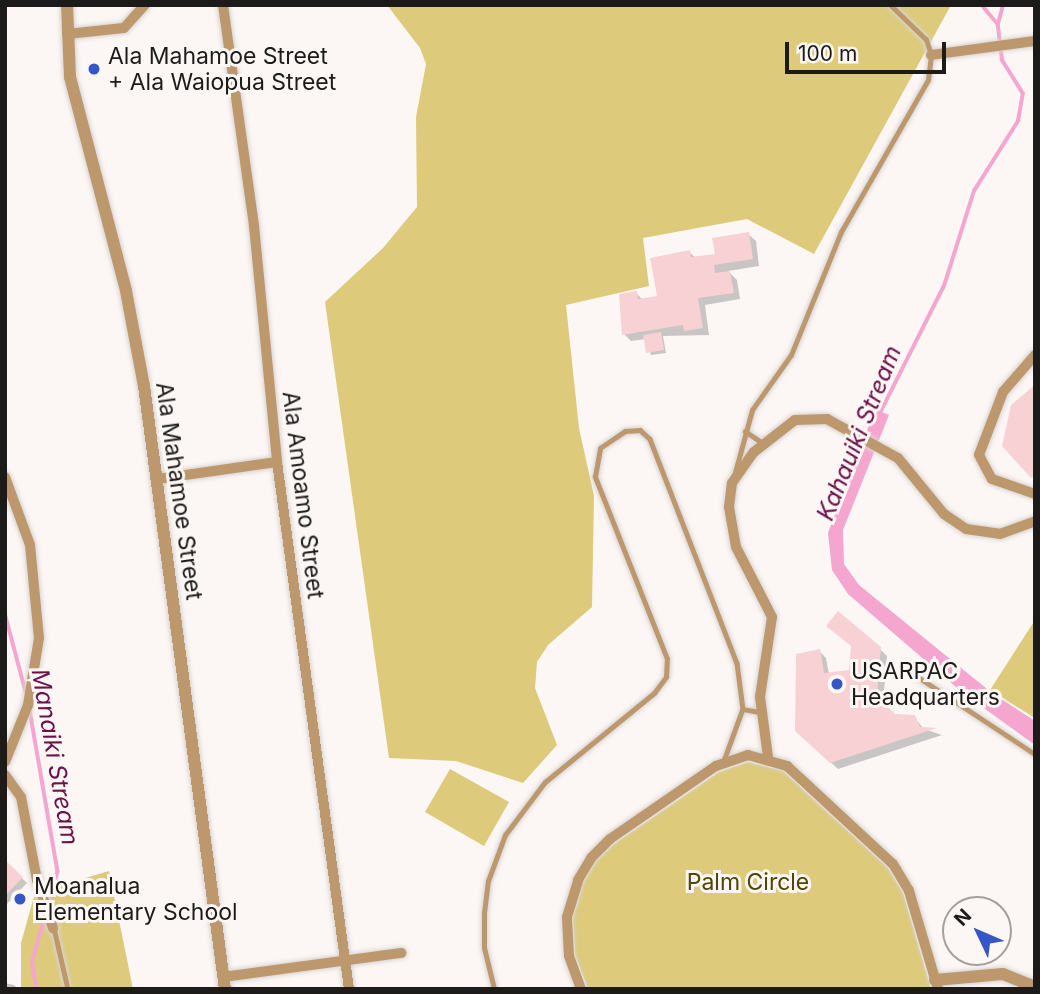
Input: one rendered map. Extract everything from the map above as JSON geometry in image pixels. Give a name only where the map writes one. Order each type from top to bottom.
[{"type":"street","name":"Ala Mahamoe Street","points":[[67,5],[67,34],[74,99],[135,330],[224,983]]},
{"type":"street","points":[[67,34],[124,28],[145,5]]},
{"type":"street","name":"Ala Amoamo Street","points":[[223,5],[254,226],[277,462],[349,989]]},
{"type":"street","points":[[931,55],[1035,41]]},
{"type":"street","points":[[1035,355],[1003,392],[979,455],[992,479],[1035,494]]},
{"type":"street","points":[[768,757],[760,712],[772,624],[768,605],[734,540],[730,507],[732,483],[764,444],[788,424],[811,416],[827,419],[879,445],[906,466],[944,514],[966,529],[1000,534],[1035,521]]},
{"type":"street","points":[[157,479],[277,462]]},
{"type":"street","points":[[5,477],[30,545],[39,638],[28,705],[5,762]]},
{"type":"street","points":[[581,989],[569,956],[566,930],[569,904],[584,868],[610,839],[723,762],[748,755],[768,757],[795,772],[893,864],[909,891],[937,985],[1003,974],[1035,987]]},
{"type":"street","points":[[5,775],[21,797],[40,889],[53,928]]},
{"type":"street","points":[[224,983],[401,953]]},
{"type":"lane","points":[[732,483],[754,406],[791,355],[841,232],[928,80],[931,55],[922,33],[890,5]]},
{"type":"lane","points":[[494,989],[484,948],[484,913],[491,873],[505,835],[545,782],[654,693],[666,677],[667,659],[595,477],[600,448],[619,433],[635,429],[650,439],[737,663],[743,709],[723,762]]},
{"type":"lane","points":[[745,431],[764,444]]},
{"type":"lane","points":[[906,668],[1035,754]]},
{"type":"lane","points":[[743,709],[760,712]]},
{"type":"lane","points":[[53,928],[68,989]]},
{"type":"green space","points":[[387,5],[951,5],[814,254],[747,219],[643,238],[649,286],[566,305],[579,428],[594,496],[592,607],[548,645],[537,662],[535,688],[557,745],[523,783],[456,761],[389,758],[325,302],[383,248],[417,207],[416,117],[426,64],[420,48]]},
{"type":"green space","points":[[1035,620],[1035,718],[990,690]]},
{"type":"green space","name":"Palm Circle","points":[[748,762],[783,771],[888,868],[903,893],[931,989],[588,989],[575,955],[573,918],[583,883],[596,861],[614,844],[719,772]]},
{"type":"green space","points":[[450,769],[509,802],[484,846],[425,812]]},
{"type":"green space","points":[[109,871],[133,989],[21,989],[21,943],[35,893]]},
{"type":"shaded area","points":[[875,409],[889,415],[843,530],[844,564],[859,585],[992,693],[1035,721],[1035,745],[963,693],[848,594],[832,570],[828,533]]},
{"type":"building","points":[[749,232],[753,259],[714,265],[715,273],[730,271],[734,293],[698,298],[703,328],[684,331],[683,325],[622,335],[619,294],[637,291],[638,299],[657,296],[650,258],[690,250],[691,257],[715,254],[712,238]]},
{"type":"building","points":[[661,332],[664,350],[646,353],[643,335]]},
{"type":"building","points":[[1035,385],[1035,475],[1031,478],[1002,446],[1011,405]]},
{"type":"building","name":"USARPAC Headquarters","points":[[838,611],[881,647],[877,696],[895,714],[915,715],[920,727],[937,728],[830,763],[795,731],[796,654],[820,649],[824,673],[849,670],[851,646],[826,626]]},
{"type":"building","points":[[5,860],[23,877],[5,896]]},
{"type":"waterway","name":"Kahauiki Stream","points":[[879,415],[944,286],[974,191],[1018,121],[1023,94],[1002,60],[998,25],[981,5]]},
{"type":"waterway","points":[[998,24],[1003,5]]},
{"type":"waterway","name":"Manaiki Stream","points":[[5,613],[26,692]]},
{"type":"waterway","name":"Manaiki Stream","points":[[30,710],[58,872],[48,905]]},
{"type":"waterway","name":"Manaiki Stream","points":[[36,989],[32,962],[45,916]]},
{"type":"place","name":"Ala Mahamoe Street + Ala Waiopua Street","points":[[94,69]]},
{"type":"place","name":"USARPAC Headquarters","points":[[837,684]]},
{"type":"place","name":"Moanalua Elementary School","points":[[20,899]]}]
